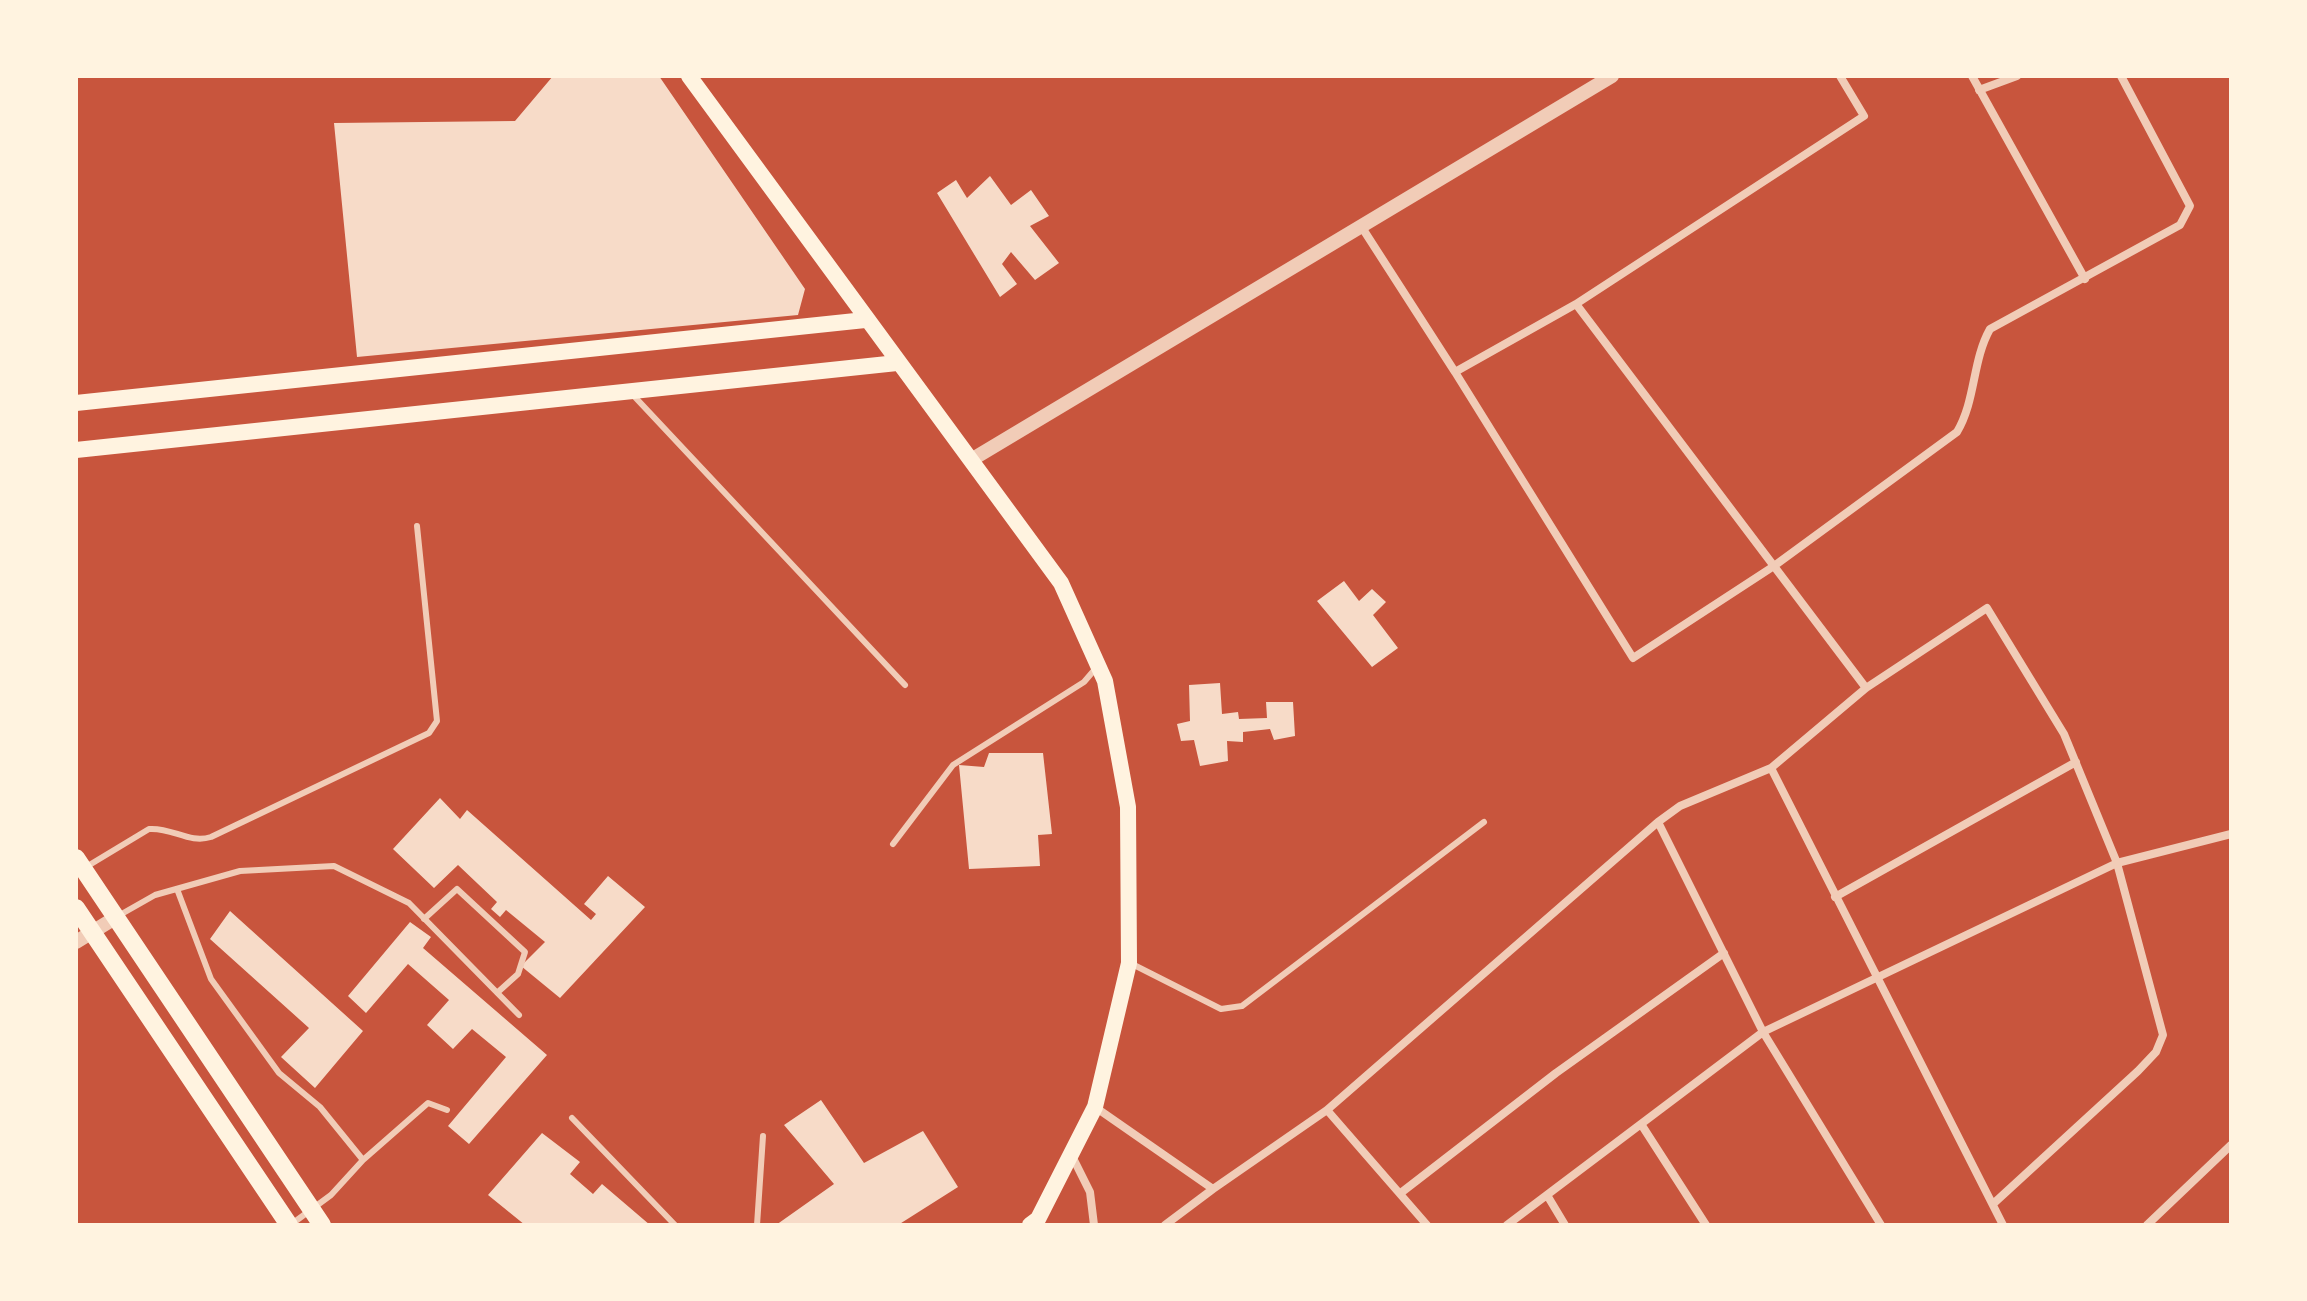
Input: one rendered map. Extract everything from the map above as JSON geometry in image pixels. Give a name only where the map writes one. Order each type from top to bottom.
[{"type":"main road","points":[[689,76],[865,320],[1061,583],[1105,681],[1128,807],[1129,963],[1095,1107],[1038,1219],[1030,1225]]},
{"type":"main road","points":[[76,403],[865,320]]},
{"type":"main road","points":[[76,450],[897,363]]},
{"type":"main road","points":[[80,863],[317,1218]]},
{"type":"main road","points":[[76,908],[84,937],[289,1225]]},
{"type":"street","points":[[971,460],[1612,76]]},
{"type":"street","points":[[1455,372],[1576,304],[1864,116],[1840,76]]},
{"type":"street","points":[[1972,76],[2085,279]]},
{"type":"street","points":[[1979,90],[2017,76]]},
{"type":"street","points":[[1361,226],[1633,658],[1774,566],[1957,432],[1967,415],[1981,345],[1990,329],[2180,225],[2190,206],[2121,76]]},
{"type":"street","points":[[1576,304],[1866,688]]},
{"type":"street","points":[[1165,1225],[1327,1110],[1658,822],[1680,806],[1771,768],[1866,688],[1987,608],[2064,734],[2076,762],[2117,863],[2163,1035],[2156,1052],[2138,1071],[1993,1204]]},
{"type":"street","points":[[1835,897],[2076,762]]},
{"type":"street","points":[[1771,768],[2003,1225]]},
{"type":"street","points":[[1658,822],[1763,1032],[1881,1225]]},
{"type":"street","points":[[1507,1225],[1763,1032],[2117,863],[2231,834]]},
{"type":"street","points":[[84,937],[115,918]]},
{"type":"street","points":[[1402,1192],[1556,1073],[1724,953]]},
{"type":"street","points":[[1095,1107],[1213,1189]]},
{"type":"street","points":[[1327,1110],[1402,1192],[1427,1225]]},
{"type":"street","points":[[1641,1124],[1706,1225]]},
{"type":"street","points":[[2147,1225],[2231,1145]]},
{"type":"street","points":[[1071,1153],[1090,1192],[1094,1225]]},
{"type":"street","points":[[1547,1195],[1565,1225]]},
{"type":"lane","points":[[629,391],[905,685]]},
{"type":"lane","points":[[80,863],[149,829],[195,841],[211,837],[429,733],[437,721],[417,526]]},
{"type":"lane","points":[[893,844],[953,765],[1084,682],[1098,666]]},
{"type":"lane","points":[[1129,963],[1221,1009],[1242,1006],[1484,822]]},
{"type":"lane","points":[[115,918],[123,910],[177,889],[240,871],[334,866],[409,903],[519,1015]]},
{"type":"lane","points":[[177,889],[211,979],[279,1073],[320,1107],[363,1160]]},
{"type":"lane","points":[[424,919],[457,889],[525,952],[518,974],[498,992]]},
{"type":"lane","points":[[289,1225],[317,1218],[363,1160],[428,1103],[447,1110]]},
{"type":"lane","points":[[572,1118],[675,1225]]},
{"type":"lane","points":[[757,1225],[763,1136]]},
{"type":"building","points":[[553,76],[659,76],[805,289],[798,315],[357,357],[334,123],[515,121]]},
{"type":"building","points":[[990,176],[1011,205],[1031,190],[1049,216],[1030,226],[1059,263],[1035,280],[1011,252],[1002,264],[1017,284],[1000,297],[937,193],[956,180],[967,198]]},
{"type":"building","points":[[1344,581],[1359,601],[1372,589],[1386,602],[1373,615],[1398,648],[1372,667],[1317,601]]},
{"type":"building","points":[[1220,683],[1222,714],[1238,712],[1239,719],[1267,718],[1266,702],[1293,702],[1295,736],[1274,740],[1270,729],[1243,732],[1243,742],[1227,741],[1228,761],[1200,766],[1194,740],[1181,741],[1177,724],[1190,721],[1189,685]]},
{"type":"building","points":[[989,753],[1043,753],[1052,834],[1038,835],[1040,866],[969,869],[959,765],[984,767]]},
{"type":"building","points":[[440,798],[460,819],[467,810],[591,920],[596,914],[584,904],[608,876],[645,907],[560,998],[521,966],[545,942],[506,910],[500,917],[491,909],[497,902],[458,865],[434,888],[393,849]]},
{"type":"building","points":[[230,911],[363,1031],[315,1088],[281,1057],[309,1028],[210,939]]},
{"type":"building","points":[[410,922],[431,937],[423,948],[547,1055],[469,1144],[448,1126],[506,1057],[472,1029],[453,1049],[427,1025],[449,1000],[408,964],[366,1013],[348,996]]},
{"type":"building","points":[[821,1100],[864,1163],[923,1131],[958,1187],[898,1225],[776,1225],[834,1184],[784,1125]]},
{"type":"building","points":[[542,1133],[580,1162],[570,1174],[593,1194],[602,1184],[650,1225],[525,1225],[488,1195]]}]
